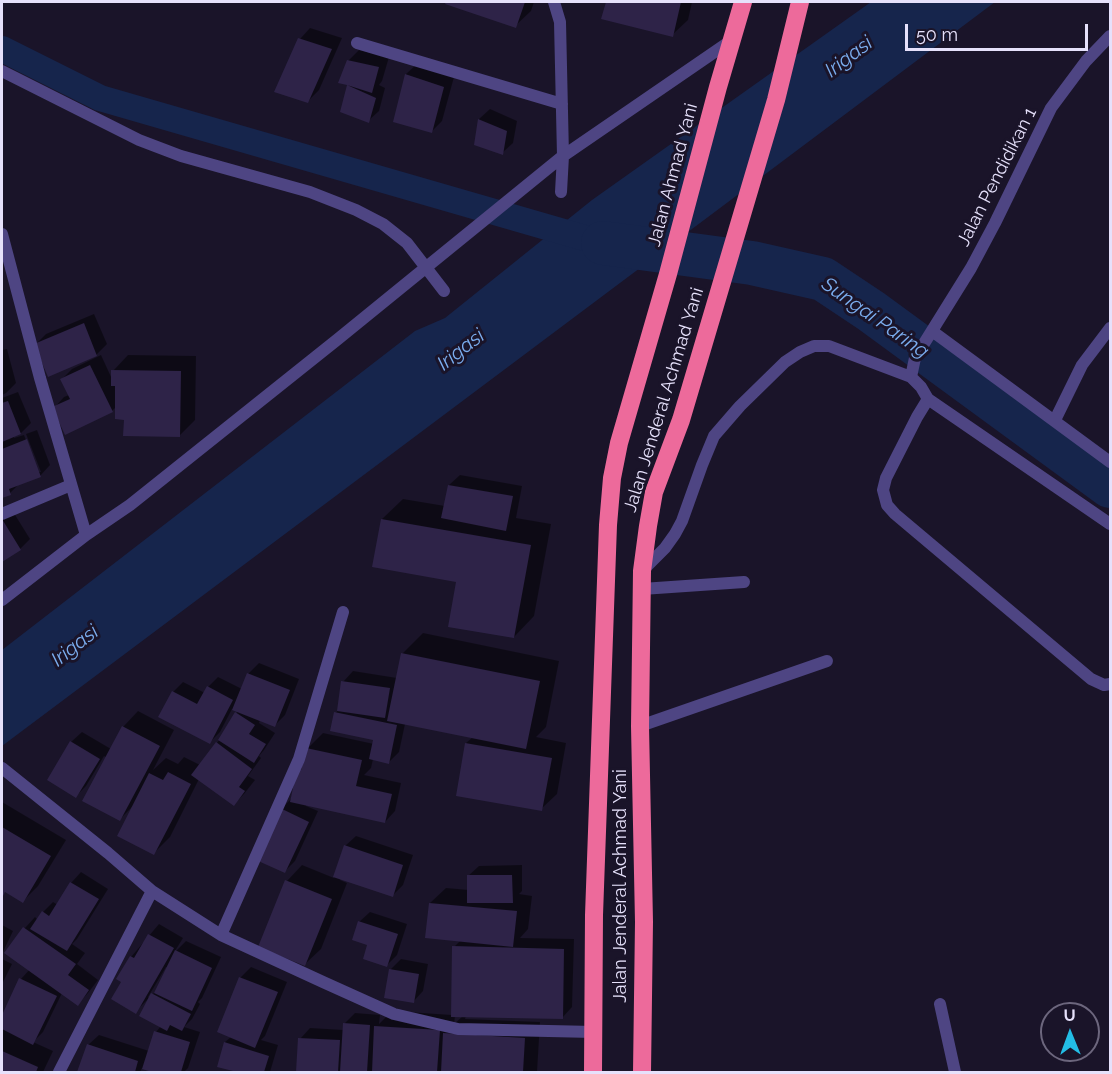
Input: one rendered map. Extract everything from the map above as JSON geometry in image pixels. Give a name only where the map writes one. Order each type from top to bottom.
[{"type":"highway","name":"Jalan Ahmad Yani","points":[[668,274],[743,2]]},
{"type":"highway","name":"Jalan Jenderal Achmad Yani","points":[[642,1072],[644,922],[640,726],[642,580],[648,526],[654,492],[681,420],[776,100],[800,2]]},
{"type":"highway","name":"Jalan Jenderal Achmad Yani","points":[[593,1072],[594,903],[608,525],[612,478],[619,443],[668,274]]},
{"type":"street","points":[[554,2],[560,22],[563,156],[561,192]]},
{"type":"street","name":"Jalan Pendidikan 1","points":[[911,376],[915,358],[971,268],[1051,108],[1086,61],[1110,36]]},
{"type":"street","points":[[2,600],[129,505],[563,156],[732,40]]},
{"type":"street","points":[[357,43],[562,104]]},
{"type":"street","points":[[2,71],[140,140],[181,156],[310,192],[356,210],[383,224],[407,243],[444,291]]},
{"type":"street","points":[[2,234],[40,378],[86,536]]},
{"type":"street","points":[[1055,420],[1082,365],[1110,328]]},
{"type":"street","points":[[929,336],[1055,420],[1110,462]]},
{"type":"street","points":[[642,580],[682,521],[714,436],[740,406],[785,362],[814,346],[829,346],[911,376],[928,399],[1110,524]]},
{"type":"street","points":[[928,399],[886,478],[884,490],[887,505],[1091,680],[1104,685],[1110,684]]},
{"type":"street","points":[[2,514],[71,485]]},
{"type":"street","points":[[642,580],[744,582]]},
{"type":"street","points":[[221,934],[299,759],[343,612]]},
{"type":"street","points":[[640,726],[827,661]]},
{"type":"street","points":[[2,768],[152,891],[221,934],[394,1014],[458,1029],[594,1032]]},
{"type":"street","points":[[59,1072],[152,891]]},
{"type":"street","points":[[940,1004],[955,1072]]},
{"type":"water","name":"Irigasi","points":[[871,2],[995,2],[2,746],[2,650],[415,331],[445,318],[592,200]]},
{"type":"building","points":[[446,2],[525,2],[516,28],[445,4]]},
{"type":"building","points":[[606,2],[681,2],[673,37],[601,19]]},
{"type":"building","points":[[298,38],[332,49],[308,103],[274,92]]},
{"type":"building","points":[[347,60],[379,67],[372,93],[338,83]]},
{"type":"building","points":[[405,74],[444,87],[432,133],[393,122]]},
{"type":"building","points":[[347,85],[376,98],[369,123],[340,112]]},
{"type":"building","points":[[478,119],[507,131],[503,155],[474,145]]},
{"type":"building","points":[[84,323],[97,356],[48,377],[34,344]]},
{"type":"building","points":[[90,365],[113,412],[65,435],[52,407],[70,399],[60,379]]},
{"type":"building","points":[[111,370],[181,371],[180,437],[123,436],[124,420],[115,419],[115,386],[111,386]]},
{"type":"building","points":[[8,401],[21,434],[2,442],[2,403]]},
{"type":"building","points":[[27,439],[41,477],[9,489],[11,495],[2,498],[2,449]]},
{"type":"building","points":[[448,485],[513,496],[506,531],[441,518]]},
{"type":"building","points":[[2,519],[21,550],[2,562]]},
{"type":"building","points":[[381,519],[531,545],[514,638],[448,627],[456,582],[372,567]]},
{"type":"building","points":[[401,653],[540,681],[526,749],[387,721]]},
{"type":"building","points":[[247,673],[290,690],[275,727],[232,710]]},
{"type":"building","points":[[341,681],[390,688],[385,718],[337,711]]},
{"type":"building","points":[[207,686],[233,700],[210,744],[158,717],[172,691],[197,704]]},
{"type":"building","points":[[235,712],[255,725],[249,734],[266,744],[254,763],[218,740]]},
{"type":"building","points":[[334,712],[397,725],[389,764],[369,759],[373,740],[330,731]]},
{"type":"building","points":[[122,726],[160,746],[120,821],[82,801]]},
{"type":"building","points":[[70,741],[100,759],[76,798],[47,780]]},
{"type":"building","points":[[216,742],[252,769],[239,787],[245,791],[234,806],[191,775]]},
{"type":"building","points":[[465,743],[552,758],[542,811],[456,796]]},
{"type":"building","points":[[306,748],[362,760],[356,786],[392,794],[385,823],[290,802],[297,769],[301,770]]},
{"type":"building","points":[[168,772],[191,784],[154,855],[117,836],[149,773],[163,780]]},
{"type":"building","points":[[280,808],[309,822],[285,873],[256,860]]},
{"type":"building","points":[[2,827],[51,856],[23,903],[5,892],[2,898]]},
{"type":"building","points":[[344,845],[403,865],[393,897],[333,877]]},
{"type":"building","points":[[467,875],[512,875],[513,903],[467,903]]},
{"type":"building","points":[[285,880],[332,899],[305,966],[258,947]]},
{"type":"building","points":[[70,882],[99,899],[67,951],[30,929],[42,911],[49,916]]},
{"type":"building","points":[[429,903],[517,911],[513,947],[425,938]]},
{"type":"building","points":[[358,921],[398,934],[387,967],[363,959],[367,945],[352,940]]},
{"type":"building","points":[[23,927],[76,964],[68,975],[89,990],[78,1006],[4,953]]},
{"type":"building","points":[[148,934],[174,948],[136,1014],[111,999],[121,982],[116,979],[130,956],[134,958]]},
{"type":"building","points":[[452,946],[564,949],[563,1019],[451,1017]]},
{"type":"building","points":[[175,950],[212,968],[192,1011],[154,993]]},
{"type":"building","points":[[389,969],[419,974],[414,1003],[384,998]]},
{"type":"building","points":[[239,977],[278,992],[255,1048],[217,1032]]},
{"type":"building","points":[[19,978],[57,996],[33,1045],[2,1029],[2,1015]]},
{"type":"building","points":[[151,993],[191,1014],[182,1031],[170,1025],[167,1031],[139,1016]]},
{"type":"building","points":[[343,1023],[370,1025],[367,1072],[340,1072]]},
{"type":"building","points":[[374,1026],[440,1030],[437,1072],[372,1072]]},
{"type":"building","points":[[154,1031],[190,1042],[181,1072],[152,1072],[142,1069]]},
{"type":"building","points":[[443,1033],[525,1038],[523,1072],[441,1072]]},
{"type":"building","points":[[298,1038],[340,1040],[338,1072],[296,1072]]},
{"type":"building","points":[[224,1042],[269,1056],[264,1072],[237,1072],[217,1067]]},
{"type":"building","points":[[87,1044],[138,1061],[135,1072],[77,1072]]},
{"type":"building","points":[[2,1051],[38,1067],[36,1072],[2,1072]]},
{"type":"waterway","points":[[2,49],[100,98],[588,239]]},
{"type":"waterway","name":"Sungai Paring","points":[[603,243],[752,263],[823,279],[871,311],[1110,486]]}]
